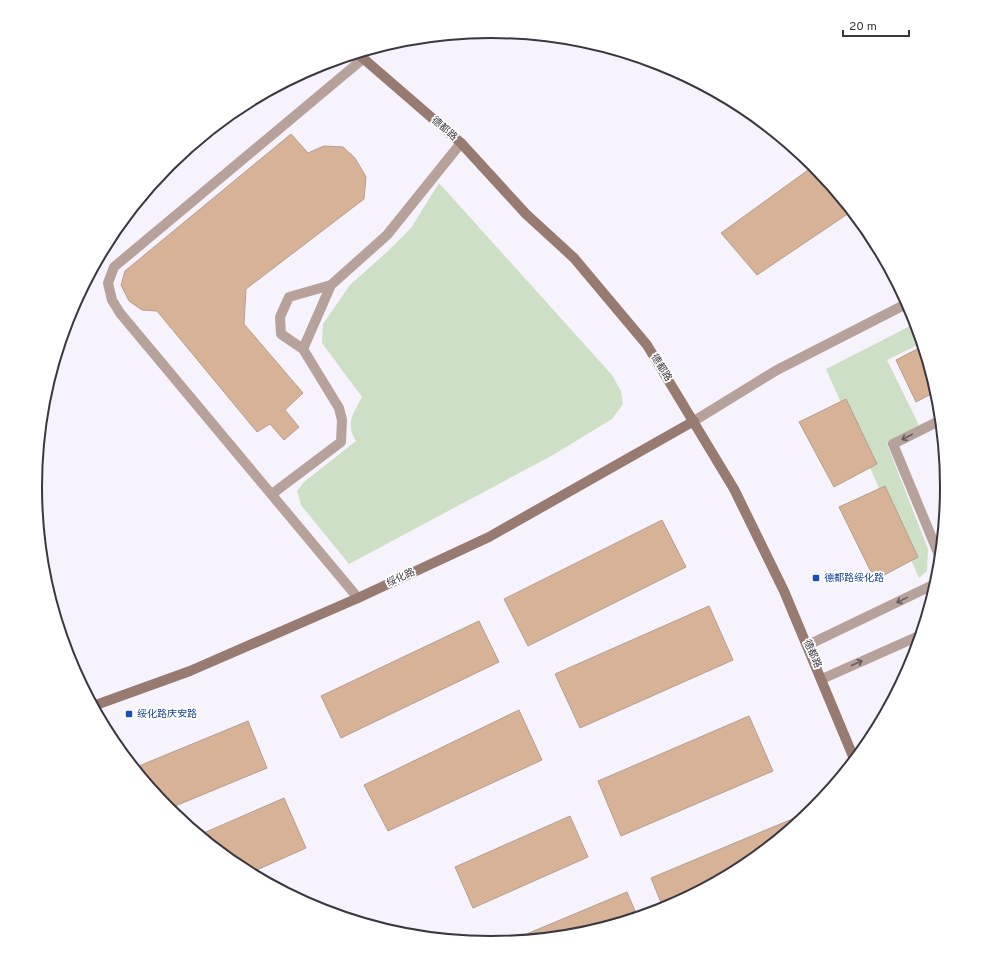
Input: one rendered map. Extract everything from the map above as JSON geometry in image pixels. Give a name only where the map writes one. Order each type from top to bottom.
[{"type":"street","name":"德都路","points":[[362,57],[461,144],[526,214],[579,264],[647,345],[734,488],[784,591],[852,755]]},
{"type":"street","points":[[357,59],[114,267],[108,283],[112,300],[120,313],[358,598]]},
{"type":"street","points":[[303,349],[331,286],[387,235],[461,144]]},
{"type":"street","points":[[272,494],[341,442],[342,420],[339,408],[303,349],[281,334],[280,317],[289,297],[331,286]]},
{"type":"street","points":[[694,421],[776,370],[903,306]]},
{"type":"street","name":"绥化路","points":[[98,704],[190,671],[358,598],[489,537],[694,421]]},
{"type":"street","points":[[936,423],[893,444],[936,549]]},
{"type":"street","points":[[808,646],[930,587]]},
{"type":"street","points":[[822,679],[915,638]]},
{"type":"green space","points":[[439,183],[612,375],[621,391],[623,404],[612,419],[553,455],[349,564],[301,505],[297,491],[304,482],[356,441],[351,429],[351,424],[353,414],[362,397],[322,343],[323,324],[350,285],[411,228]]},
{"type":"green space","points":[[911,326],[918,345],[887,360],[919,425],[887,444],[928,549],[927,571],[919,578],[826,369]]},
{"type":"building","points":[[291,134],[308,153],[324,146],[343,147],[355,158],[366,177],[364,199],[246,289],[244,324],[303,393],[285,410],[299,427],[284,440],[270,424],[257,432],[157,311],[142,310],[129,301],[121,285],[125,271]]},
{"type":"building","points":[[809,170],[848,214],[757,275],[721,233]]},
{"type":"building","points":[[919,348],[926,371],[931,394],[916,402],[896,360]]},
{"type":"building","points":[[846,399],[877,464],[834,487],[799,422]]},
{"type":"building","points":[[885,486],[918,557],[875,580],[839,507]]},
{"type":"building","points":[[662,520],[686,567],[528,646],[504,599]]},
{"type":"building","points":[[709,606],[733,660],[580,728],[555,674]]},
{"type":"building","points":[[479,621],[499,662],[341,738],[321,696]]},
{"type":"building","points":[[519,710],[542,760],[388,831],[364,785]]},
{"type":"building","points":[[749,716],[773,771],[621,836],[598,781]]},
{"type":"building","points":[[248,721],[267,768],[175,806],[139,766]]},
{"type":"building","points":[[284,798],[306,848],[256,870],[204,833]]},
{"type":"building","points":[[570,816],[588,857],[473,908],[455,867]]},
{"type":"building","points":[[796,817],[765,844],[741,861],[716,877],[664,903],[662,904],[651,878]]},
{"type":"building","points":[[627,892],[636,913],[608,922],[579,928],[522,936]]},
{"type":"place","name":"德都路绥化路","points":[[816,578]]},
{"type":"place","name":"绥化路庆安路","points":[[129,714]]}]
